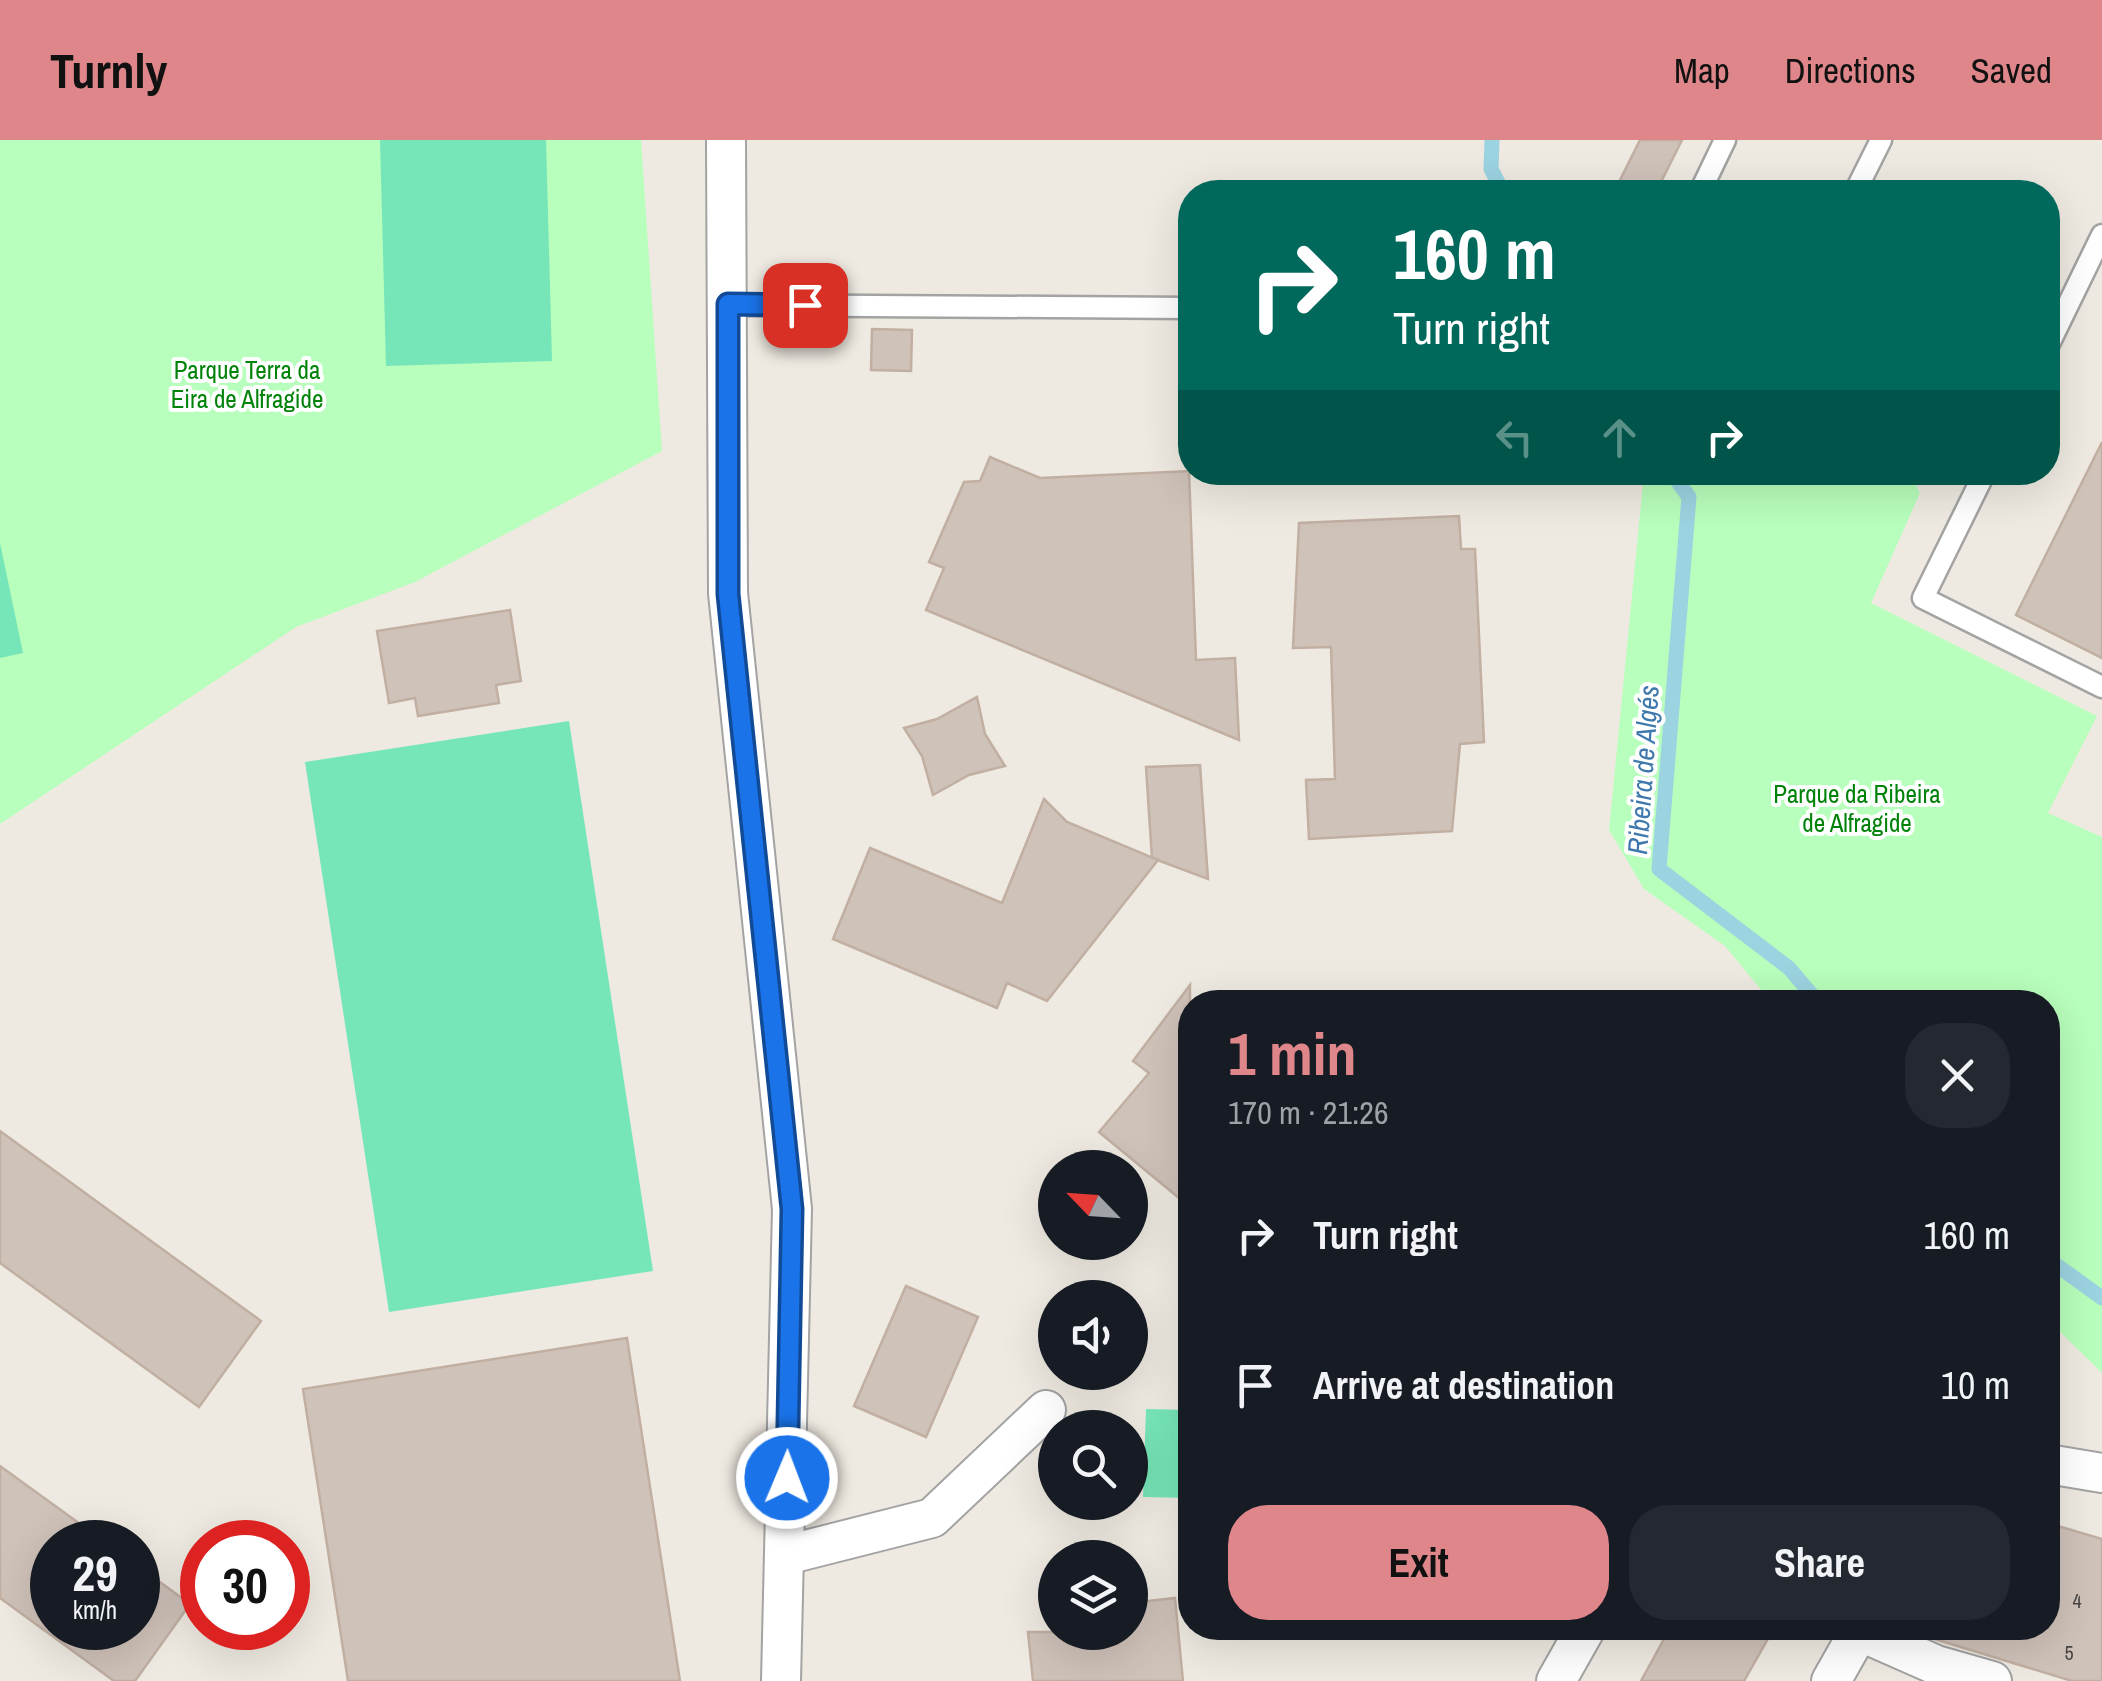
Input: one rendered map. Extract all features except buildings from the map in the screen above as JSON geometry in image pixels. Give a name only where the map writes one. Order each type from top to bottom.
[{"type":"street","points":[[726,140],[728,594],[792,1209],[781,1681]]},
{"type":"street","points":[[786,1555],[932,1518],[1038,1418]]},
{"type":"street","points":[[2060,1466],[2102,1473]]},
{"type":"street","points":[[1556,1681],[1579,1640]]},
{"type":"street","points":[[1832,1681],[1854,1640]]},
{"type":"street","points":[[1884,1640],[1936,1664],[1992,1681]]},
{"type":"lane","points":[[1706,180],[1725,140]]},
{"type":"lane","points":[[1862,180],[1882,140]]},
{"type":"lane","points":[[2060,321],[2102,235]]},
{"type":"lane","points":[[728,304],[1178,308]]},
{"type":"lane","points":[[1973,485],[1923,598],[2102,687]]},
{"type":"green space","name":"Parque Terra da Eira de Alfragide","points":[[0,140],[641,140],[662,451],[415,582],[296,627],[0,824]]},
{"type":"green space","points":[[380,140],[546,140],[552,361],[386,366]]},
{"type":"green space","name":"Parque da Ribeira de Alfragide","points":[[1643,485],[1916,485],[1920,493],[1871,603],[2097,716],[2048,813],[2102,837],[2102,1373],[2060,1332],[2060,990],[1761,990],[1725,946],[1644,889],[1609,830]]},
{"type":"green space","points":[[0,543],[23,653],[0,658]]},
{"type":"green space","points":[[569,721],[653,1271],[389,1312],[305,762]]},
{"type":"green space","points":[[1146,1409],[1178,1410],[1178,1498],[1148,1497]]},
{"type":"waterway","name":"Ribeira de Algés","points":[[1492,140],[1491,169],[1497,180]]},
{"type":"waterway","name":"Ribeira de Algés","points":[[1680,485],[1689,497],[1659,869],[1789,968],[1808,990]]},
{"type":"waterway","name":"Ribeira de Algés","points":[[2060,1268],[2102,1298]]},
{"type":"route","points":[[787,1478],[792,1209],[728,594],[728,304],[805,305]]}]
